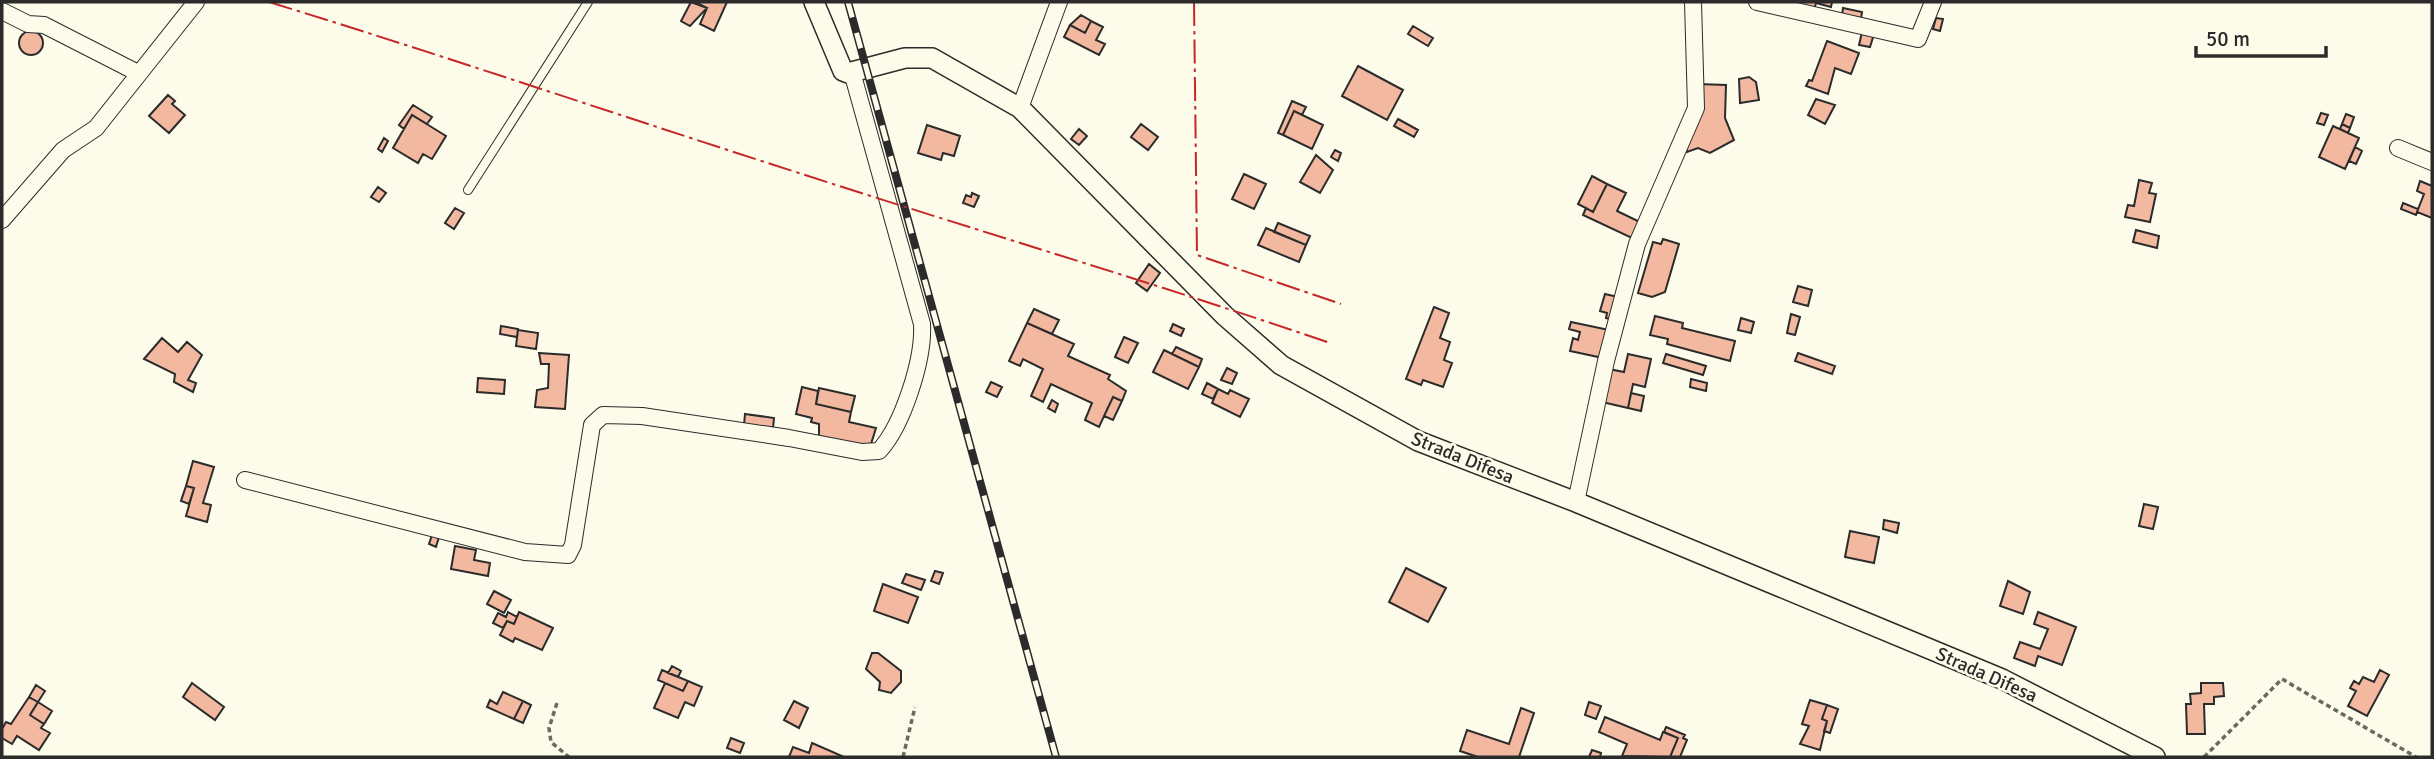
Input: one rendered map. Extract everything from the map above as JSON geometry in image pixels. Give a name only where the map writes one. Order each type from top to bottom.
[{"type":"street","points":[[2,220],[63,150],[96,128],[196,2]]},
{"type":"street","points":[[245,480],[525,552],[560,556],[568,555],[573,545],[592,425],[603,415],[642,416],[862,452],[879,451],[896,426],[918,364],[923,340],[922,324],[852,72],[839,68],[823,18],[814,2]]},
{"type":"street","points":[[1020,108],[1059,2]]},
{"type":"street","points":[[1576,502],[1606,361],[1637,244],[1696,108],[1693,2]]},
{"type":"street","points":[[1757,2],[1918,39],[1933,2]]},
{"type":"street","points":[[2,11],[28,24],[44,25],[138,73]]},
{"type":"street","name":"Strada Difesa","points":[[852,72],[905,58],[932,58],[1020,108],[1225,316],[1281,365],[1418,441],[1576,502],[2002,679],[2155,757]]},
{"type":"street","points":[[2398,148],[2432,162]]},
{"type":"lane","points":[[468,190],[588,2]]},
{"type":"path","points":[[2204,757],[2281,679],[2416,757]]},
{"type":"path","points":[[557,703],[551,715],[551,742],[569,757]]},
{"type":"path","points":[[903,757],[915,707]]},
{"type":"building","points":[[691,2],[707,8],[690,26],[681,21]]},
{"type":"building","points":[[695,2],[727,2],[714,31],[700,24],[707,8]]},
{"type":"building","points":[[1832,2],[1831,7],[1816,3],[1814,10],[1795,4]]},
{"type":"building","points":[[1843,8],[1862,12],[1861,19],[1842,15]]},
{"type":"building","points":[[1081,15],[1091,21],[1085,33],[1070,25]]},
{"type":"building","points":[[1936,18],[1943,19],[1940,31],[1933,29]]},
{"type":"building","points":[[1091,21],[1103,27],[1096,40],[1105,44],[1099,55],[1064,37],[1070,25],[1085,33]]},
{"type":"building","points":[[1413,26],[1433,38],[1428,46],[1408,34]]},
{"type":"building","points":[[31,31],[39,35],[43,43],[39,51],[31,55],[23,51],[19,43],[23,35]]},
{"type":"building","points":[[1862,32],[1874,34],[1870,47],[1859,45]]},
{"type":"building","points":[[1827,41],[1859,53],[1851,74],[1835,68],[1828,94],[1806,86],[1809,80],[1812,81]]},
{"type":"building","points":[[1358,66],[1403,90],[1387,120],[1342,96]]},
{"type":"building","points":[[1749,77],[1756,82],[1759,100],[1740,103],[1739,79]]},
{"type":"building","points":[[1698,84],[1726,85],[1725,118],[1734,140],[1710,153],[1698,148],[1687,152],[1685,145]]},
{"type":"building","points":[[168,95],[175,101],[172,104],[185,115],[169,133],[149,116]]},
{"type":"building","points":[[1816,99],[1835,105],[1825,124],[1808,115]]},
{"type":"building","points":[[1292,101],[1306,107],[1302,115],[1294,111],[1283,135],[1278,133]]},
{"type":"building","points":[[413,105],[432,117],[427,124],[412,115],[404,129],[399,125]]},
{"type":"building","points":[[1294,111],[1323,125],[1312,149],[1283,135]]},
{"type":"building","points":[[2321,113],[2328,115],[2324,125],[2317,123]]},
{"type":"building","points":[[2346,114],[2354,117],[2350,128],[2342,124]]},
{"type":"building","points":[[412,115],[446,136],[432,159],[423,154],[418,163],[393,148]]},
{"type":"building","points":[[1398,119],[1418,130],[1414,137],[1394,126]]},
{"type":"building","points":[[1141,124],[1158,137],[1148,150],[1131,137]]},
{"type":"building","points":[[2342,124],[2350,128],[2348,133],[2340,129]]},
{"type":"building","points":[[927,125],[960,136],[954,156],[943,153],[941,160],[918,153]]},
{"type":"building","points":[[2333,126],[2359,138],[2345,169],[2319,157]]},
{"type":"building","points":[[1079,129],[1087,136],[1079,145],[1071,139]]},
{"type":"building","points":[[384,138],[388,141],[382,152],[378,149]]},
{"type":"building","points":[[2355,147],[2362,151],[2356,164],[2349,161]]},
{"type":"building","points":[[1335,150],[1341,153],[1338,161],[1331,157]]},
{"type":"building","points":[[1316,155],[1333,170],[1320,193],[1300,182]]},
{"type":"building","points":[[1244,174],[1266,184],[1254,209],[1232,199]]},
{"type":"building","points":[[1592,176],[1607,184],[1593,212],[1578,204]]},
{"type":"building","points":[[2139,180],[2152,183],[2149,193],[2156,194],[2150,222],[2125,217],[2128,205],[2134,206]]},
{"type":"building","points":[[2420,181],[2432,186],[2432,218],[2417,212],[2424,194],[2417,191]]},
{"type":"building","points":[[1607,184],[1626,193],[1617,211],[1642,223],[1634,239],[1583,215],[1586,208],[1593,212]]},
{"type":"building","points":[[378,187],[386,193],[379,202],[371,197]]},
{"type":"building","points":[[972,193],[979,196],[974,207],[963,203],[966,195],[971,197]]},
{"type":"building","points":[[2403,203],[2418,209],[2416,215],[2401,209]]},
{"type":"building","points":[[455,208],[464,213],[454,229],[445,223]]},
{"type":"building","points":[[1278,223],[1310,236],[1306,245],[1274,232]]},
{"type":"building","points":[[1266,228],[1306,245],[1299,262],[1258,245]]},
{"type":"building","points":[[2136,230],[2159,236],[2157,248],[2133,242]]},
{"type":"building","points":[[1663,239],[1679,244],[1665,292],[1652,297],[1638,293],[1653,242],[1661,244]]},
{"type":"building","points":[[1149,264],[1160,273],[1147,291],[1136,283]]},
{"type":"building","points":[[1798,286],[1812,290],[1808,306],[1793,302]]},
{"type":"building","points":[[1605,294],[1618,297],[1613,320],[1606,318],[1607,313],[1600,311]]},
{"type":"building","points":[[1434,307],[1449,313],[1440,338],[1450,342],[1444,360],[1452,363],[1443,387],[1423,380],[1421,385],[1406,379]]},
{"type":"building","points":[[1034,309],[1059,320],[1052,334],[1027,323]]},
{"type":"building","points":[[1791,314],[1800,317],[1795,335],[1787,333]]},
{"type":"building","points":[[1655,316],[1683,323],[1682,328],[1735,341],[1730,361],[1667,344],[1668,339],[1650,335]]},
{"type":"building","points":[[1741,318],[1754,322],[1751,333],[1738,330]]},
{"type":"building","points":[[1571,322],[1609,330],[1603,358],[1570,351],[1573,338],[1578,340],[1580,332],[1569,329]]},
{"type":"building","points":[[1027,323],[1074,344],[1068,356],[1110,375],[1108,379],[1126,391],[1122,401],[1113,397],[1099,427],[1085,420],[1092,403],[1051,384],[1043,402],[1031,396],[1043,369],[1023,359],[1020,366],[1009,361]]},
{"type":"building","points":[[1173,324],[1184,329],[1181,336],[1170,331]]},
{"type":"building","points":[[501,326],[518,329],[517,337],[500,334]]},
{"type":"building","points":[[518,330],[538,333],[536,349],[516,346]]},
{"type":"building","points":[[1124,337],[1138,343],[1128,363],[1115,357]]},
{"type":"building","points":[[162,338],[178,352],[187,342],[202,355],[188,380],[196,383],[193,392],[174,382],[175,374],[144,359]]},
{"type":"building","points":[[1176,347],[1202,359],[1199,367],[1172,354]]},
{"type":"building","points":[[1164,350],[1199,367],[1188,389],[1153,372]]},
{"type":"building","points":[[539,353],[569,355],[565,409],[535,407],[537,390],[548,388],[549,364],[541,364]]},
{"type":"building","points":[[1798,353],[1835,366],[1832,374],[1795,361]]},
{"type":"building","points":[[1628,354],[1651,359],[1645,387],[1633,384],[1628,408],[1602,402],[1609,369],[1624,372]]},
{"type":"building","points":[[1666,354],[1706,366],[1703,375],[1663,363]]},
{"type":"building","points":[[1227,368],[1237,373],[1232,384],[1221,380]]},
{"type":"building","points":[[478,378],[505,380],[504,394],[477,392]]},
{"type":"building","points":[[1691,379],[1707,383],[1706,391],[1690,387]]},
{"type":"building","points":[[991,382],[1002,387],[997,397],[986,392]]},
{"type":"building","points":[[1207,383],[1218,389],[1213,399],[1202,394]]},
{"type":"building","points":[[802,387],[818,391],[816,404],[851,412],[849,422],[876,428],[866,450],[819,438],[819,424],[811,422],[812,418],[796,414]]},
{"type":"building","points":[[819,388],[855,396],[851,412],[816,404]]},
{"type":"building","points":[[1218,389],[1228,394],[1230,390],[1249,399],[1240,417],[1212,403]]},
{"type":"building","points":[[1631,393],[1644,396],[1641,411],[1628,408]]},
{"type":"building","points":[[1113,397],[1122,401],[1113,420],[1104,416]]},
{"type":"building","points":[[1052,400],[1058,404],[1055,412],[1048,408]]},
{"type":"building","points":[[745,414],[774,418],[773,428],[744,425]]},
{"type":"building","points":[[193,461],[214,467],[203,503],[211,505],[207,522],[186,516],[194,488],[186,486]]},
{"type":"building","points":[[186,486],[194,488],[189,504],[181,501]]},
{"type":"building","points":[[2144,504],[2158,507],[2153,529],[2139,526]]},
{"type":"building","points":[[1884,520],[1899,523],[1897,533],[1883,529]]},
{"type":"building","points":[[1850,531],[1879,537],[1874,563],[1845,557]]},
{"type":"building","points":[[432,535],[439,537],[436,547],[429,544]]},
{"type":"building","points":[[455,546],[476,550],[474,560],[490,563],[488,576],[451,569]]},
{"type":"building","points":[[1406,568],[1446,588],[1428,622],[1389,602]]},
{"type":"building","points":[[935,571],[943,573],[939,584],[931,581]]},
{"type":"building","points":[[906,574],[925,580],[921,590],[902,583]]},
{"type":"building","points":[[2008,581],[2030,592],[2023,614],[2000,606]]},
{"type":"building","points":[[883,584],[918,597],[908,623],[874,611]]},
{"type":"building","points":[[494,591],[511,600],[504,613],[487,604]]},
{"type":"building","points":[[508,612],[517,617],[514,624],[507,621],[503,628],[493,623],[498,613],[506,617]]},
{"type":"building","points":[[519,612],[553,628],[542,650],[515,638],[513,642],[500,635],[507,621],[514,624]]},
{"type":"building","points":[[2038,612],[2076,627],[2062,665],[2038,656],[2035,666],[2014,658],[2020,642],[2040,649],[2048,629],[2034,624]]},
{"type":"building","points":[[872,653],[878,653],[901,671],[901,682],[891,693],[879,690],[880,682],[866,669]]},
{"type":"building","points":[[672,666],[681,671],[678,677],[668,673]]},
{"type":"building","points":[[662,670],[688,681],[683,691],[658,680]]},
{"type":"building","points":[[2380,670],[2389,675],[2367,716],[2348,706],[2356,691],[2350,688],[2354,681],[2359,684],[2363,677],[2374,682]]},
{"type":"building","points":[[688,681],[702,687],[694,706],[685,702],[678,718],[654,708],[665,683],[683,691]]},
{"type":"building","points":[[192,683],[224,707],[215,720],[183,697]]},
{"type":"building","points":[[2201,683],[2223,683],[2224,696],[2214,697],[2214,704],[2204,704],[2205,734],[2187,734],[2186,704],[2191,704],[2190,694],[2201,693]]},
{"type":"building","points":[[36,685],[45,691],[38,702],[29,697]]},
{"type":"building","points":[[503,692],[523,701],[514,719],[487,707],[490,700],[497,704]]},
{"type":"building","points":[[29,697],[38,702],[30,715],[44,724],[41,728],[50,733],[39,750],[17,736],[12,744],[2,738],[2,729],[6,722],[11,724]]},
{"type":"building","points":[[1810,700],[1827,705],[1822,719],[1827,721],[1820,750],[1800,744],[1809,726],[1802,724]]},
{"type":"building","points":[[523,701],[531,705],[523,723],[514,719]]},
{"type":"building","points":[[794,701],[808,708],[799,728],[784,720]]},
{"type":"building","points":[[38,702],[52,711],[44,724],[30,715]]},
{"type":"building","points":[[1589,702],[1601,706],[1596,719],[1585,715]]},
{"type":"building","points":[[1827,705],[1838,709],[1830,733],[1824,731],[1827,721],[1822,719]]},
{"type":"building","points":[[1521,708],[1534,713],[1519,757],[1478,757],[1460,751],[1467,730],[1509,744]]},
{"type":"building","points":[[1605,717],[1660,740],[1663,732],[1678,738],[1670,757],[1622,756],[1627,744],[1599,732]]},
{"type":"building","points":[[1666,727],[1685,735],[1683,738],[1687,740],[1680,757],[1670,757],[1678,738],[1664,732]]},
{"type":"building","points":[[731,738],[744,743],[740,753],[727,748]]},
{"type":"building","points":[[812,743],[842,756],[789,757],[793,747],[809,753]]},
{"type":"building","points":[[1592,750],[1601,753],[1600,757],[1589,757]]},
{"type":"railway","points":[[848,2],[1056,757]]},
{"type":"power","points":[[269,2],[1330,343]]},
{"type":"power","points":[[1194,2],[1197,255],[1341,304]]}]
